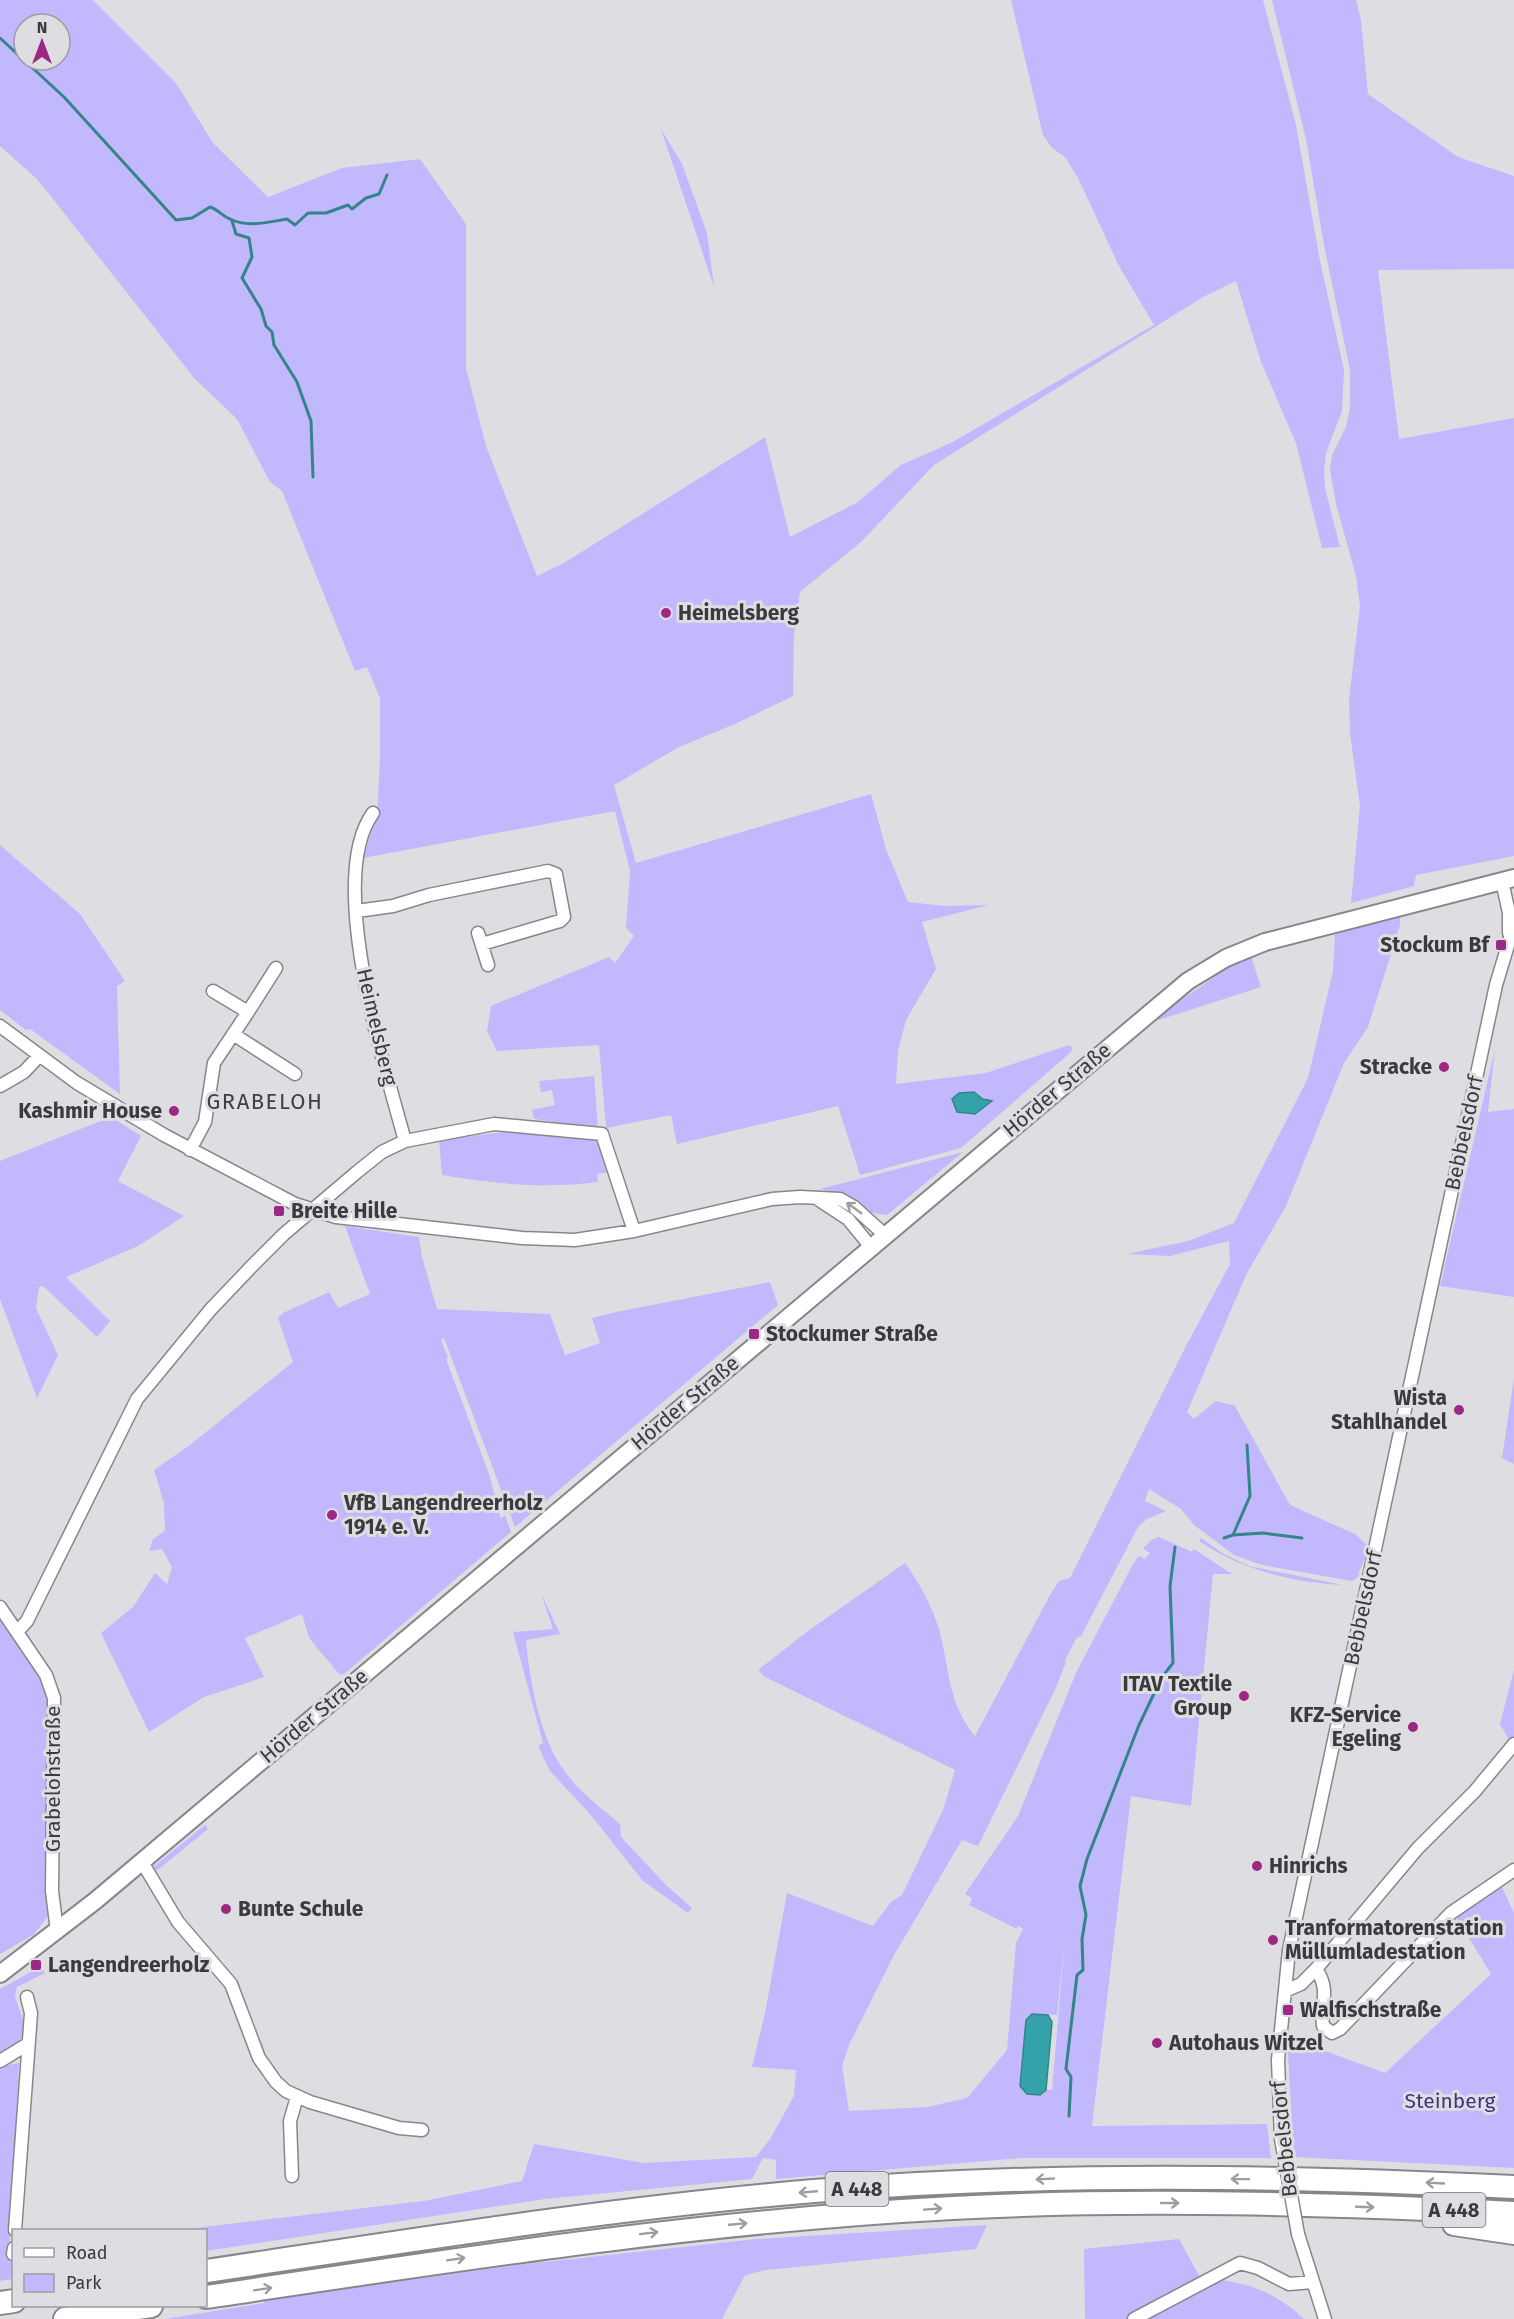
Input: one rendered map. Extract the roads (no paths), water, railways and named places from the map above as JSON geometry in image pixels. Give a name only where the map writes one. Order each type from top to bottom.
[{"type":"highway","name":"A 448","points":[[207,2271],[536,2221],[677,2204],[818,2191],[1087,2177],[1359,2180],[1514,2187]]},
{"type":"highway","name":"A 448","points":[[207,2297],[541,2247],[680,2229],[953,2208],[1112,2202],[1514,2213]]},
{"type":"highway","points":[[1395,2208],[1432,2221],[1514,2233]]},
{"type":"highway","points":[[65,2319],[144,2307]]},
{"type":"main road","name":"Hörder Straße","points":[[0,1974],[142,1862],[1152,1009],[1197,975],[1226,958],[1265,942],[1508,880]]},
{"type":"street","name":"Heimelsberg","points":[[373,813],[366,823],[359,848],[357,911],[364,983],[405,1141]]},
{"type":"street","points":[[357,911],[393,906],[429,895],[548,871],[556,874],[564,917],[553,923],[480,938],[488,965]]},
{"type":"street","name":"Bebbelsdorf","points":[[1508,880],[1509,938]]},
{"type":"street","name":"Bebbelsdorf","points":[[1325,2319],[1298,2234],[1281,2139],[1277,2090],[1289,1950],[1496,985],[1514,925]]},
{"type":"street","points":[[190,1150],[205,1122],[214,1063],[276,968]]},
{"type":"street","points":[[213,990],[248,1012]]},
{"type":"street","points":[[0,1026],[77,1083],[190,1150],[295,1204],[314,1211],[349,1219],[541,1240],[600,1237],[772,1199],[815,1197],[840,1199],[885,1235]]},
{"type":"street","points":[[233,1034],[295,1074]]},
{"type":"street","points":[[0,1086],[16,1078],[39,1056]]},
{"type":"street","points":[[17,1632],[27,1621],[137,1399],[211,1309],[252,1265],[284,1234],[314,1211],[369,1162],[405,1141],[426,1135],[504,1124],[602,1134],[634,1231]]},
{"type":"street","points":[[815,1197],[841,1213],[871,1247]]},
{"type":"street","name":"Grabelohstraße","points":[[0,1607],[46,1675],[54,1698],[52,1891],[57,1931]]},
{"type":"street","points":[[1285,1990],[1301,1984],[1316,1969],[1418,1848],[1475,1791],[1514,1744]]},
{"type":"street","points":[[142,1862],[178,1922],[231,1984],[266,2070],[281,2087],[297,2097],[399,2128],[422,2130]]},
{"type":"street","points":[[1316,1969],[1324,1980],[1323,2026],[1332,2033],[1340,2029],[1451,1913],[1514,1870]]},
{"type":"street","points":[[15,2229],[31,2013],[27,1997]]},
{"type":"street","points":[[0,2061],[28,2044]]},
{"type":"street","points":[[292,2176],[290,2121],[297,2097]]},
{"type":"street","points":[[1134,2319],[1240,2263],[1258,2268],[1289,2284],[1313,2282]]},
{"type":"water","points":[[974,1092],[983,1099],[992,1101],[975,1114],[957,1112],[952,1099],[959,1093]]},
{"type":"water","points":[[1032,2014],[1048,2015],[1052,2022],[1046,2090],[1040,2095],[1027,2094],[1020,2086],[1026,2020]]},
{"type":"waterway","points":[[0,38],[64,97],[176,220],[192,218],[210,207],[237,222],[258,224],[287,219],[295,225],[308,213],[326,213],[348,205],[352,209],[366,198],[379,194],[387,175]]},
{"type":"waterway","points":[[232,221],[236,234],[249,238],[252,257],[242,278],[261,309],[266,326],[272,332],[274,345],[297,382],[311,421],[313,477]]},
{"type":"waterway","points":[[1224,1538],[1233,1535],[1250,1496],[1247,1445]]},
{"type":"waterway","points":[[1233,1535],[1263,1533],[1302,1538]]},
{"type":"waterway","points":[[1069,2116],[1071,2077],[1066,2069],[1077,1975],[1083,1970],[1082,1939],[1086,1915],[1080,1886],[1087,1859],[1139,1725],[1162,1677],[1173,1663],[1170,1586],[1175,1547]]},
{"type":"place","name":"Heimelsberg","points":[[666,613]]},
{"type":"place","name":"Stockum Bf","points":[[1501,945]]},
{"type":"place","name":"Stracke","points":[[1444,1067]]},
{"type":"place","name":"Kashmir House","points":[[174,1111]]},
{"type":"place","name":"Breite Hille","points":[[279,1211]]},
{"type":"place","name":"Stockumer Straße","points":[[754,1334]]},
{"type":"place","name":"Wista Stahlhandel","points":[[1459,1410]]},
{"type":"place","name":"VfB Langendreerholz 1914 e. V.","points":[[332,1515]]},
{"type":"place","name":"ITAV Textile Group","points":[[1244,1696]]},
{"type":"place","name":"KFZ-Service Egeling","points":[[1413,1727]]},
{"type":"place","name":"Hinrichs","points":[[1257,1866]]},
{"type":"place","name":"Bunte Schule","points":[[226,1909]]},
{"type":"place","name":"Tranformatorenstation Müllumladestation","points":[[1273,1940]]},
{"type":"place","name":"Langendreerholz","points":[[36,1965]]},
{"type":"place","name":"Walfischstraße","points":[[1288,2010]]},
{"type":"place","name":"Autohaus Witzel","points":[[1157,2043]]},
{"type":"district","name":"GRABELOH","points":[[265,1101]]},
{"type":"park label","name":"Steinberg","points":[[1450,2101]]}]
